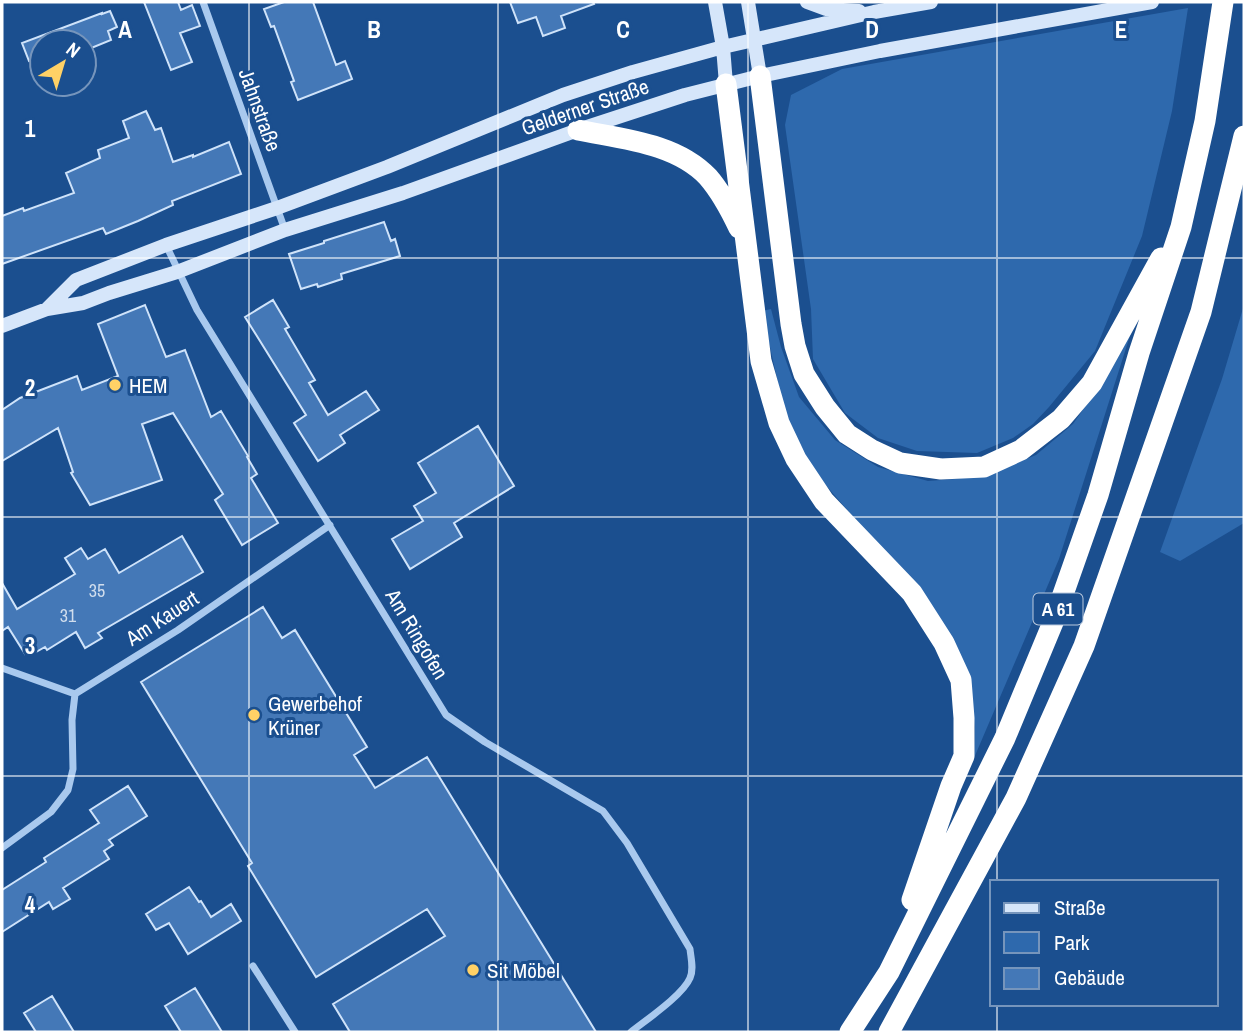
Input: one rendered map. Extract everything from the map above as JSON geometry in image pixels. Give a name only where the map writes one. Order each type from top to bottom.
[{"type":"highway","name":"A 61","points":[[850,1032],[889,972],[1005,738],[1054,620],[1098,495],[1139,353],[1181,227],[1205,121],[1223,2]]},
{"type":"highway","points":[[760,76],[791,324],[804,374],[825,407],[847,434],[900,463],[941,469],[984,467],[1021,450],[1061,419],[1092,383],[1156,266],[1181,227]]},
{"type":"highway","points":[[726,84],[761,361],[779,423],[796,459],[824,501],[912,593],[944,643],[961,680],[964,756],[951,786],[889,972]]},
{"type":"highway","points":[[578,130],[671,152],[692,163],[709,178],[732,212],[745,240]]},
{"type":"highway","name":"A 61","points":[[889,1032],[1016,799],[1084,646],[1201,312],[1244,136]]},
{"type":"main road","points":[[715,2],[726,84]]},
{"type":"main road","points":[[748,2],[760,76]]},
{"type":"main road","points":[[807,2],[826,9],[874,12]]},
{"type":"main road","name":"Gelderner Straße","points":[[47,309],[76,280],[166,245],[387,167],[563,95],[723,47],[874,12],[931,2]]},
{"type":"main road","name":"Gelderner Straße","points":[[2,326],[47,309],[83,303],[177,272],[285,230],[403,193],[685,95],[880,51],[1152,2]]},
{"type":"street","name":"Jahnstraße","points":[[203,2],[285,230]]},
{"type":"street","name":"Am Ringofen","points":[[166,245],[197,310],[446,715],[485,742],[603,811],[627,843],[690,949],[693,968],[690,980],[670,1002],[631,1032]]},
{"type":"street","name":"Am Kauert","points":[[75,694],[178,629],[330,525]]},
{"type":"street","points":[[2,668],[75,694],[72,720],[73,769],[68,790],[51,812],[2,848]]},
{"type":"street","points":[[253,966],[295,1032]]},
{"type":"green space","points":[[1188,8],[1172,111],[1142,236],[1095,351],[1049,407],[1033,424],[1013,438],[977,453],[917,451],[878,438],[845,413],[813,359],[811,309],[785,125],[791,95],[842,69]]},
{"type":"green space","points":[[1244,305],[1244,523],[1180,561],[1160,552],[1222,379]]},
{"type":"green space","points":[[771,309],[799,397],[835,440],[878,467],[928,481],[993,473],[1036,455],[1073,424],[1105,378],[1134,323],[1059,559],[974,758],[975,727],[970,685],[856,520],[817,475],[788,428],[762,311]]},
{"type":"building","points":[[144,2],[178,2],[181,10],[192,5],[200,26],[180,33],[192,62],[171,70]]},
{"type":"building","points":[[284,2],[313,2],[336,65],[345,61],[352,79],[298,100],[274,26],[271,27],[264,9]]},
{"type":"building","points":[[510,2],[594,4],[561,16],[565,28],[543,36],[536,17],[518,23]]},
{"type":"building","points":[[110,11],[117,27],[108,31],[111,40],[98,45],[98,28],[62,28],[102,13]]},
{"type":"building","points":[[28,41],[28,58],[22,43]]},
{"type":"building","points":[[146,111],[155,130],[161,128],[173,162],[229,142],[241,174],[172,201],[173,205],[106,234],[103,228],[2,264],[2,216],[74,193],[66,173],[100,158],[98,150],[129,138],[123,121]]},
{"type":"building","points":[[384,222],[391,241],[395,239],[400,256],[341,274],[342,279],[318,287],[317,284],[301,289],[289,254]]},
{"type":"building","points":[[273,300],[289,327],[285,329],[315,380],[309,383],[328,415],[366,391],[379,410],[340,435],[345,443],[318,461],[294,423],[306,415],[245,317]]},
{"type":"building","points":[[145,305],[166,357],[185,350],[211,417],[221,411],[257,474],[251,478],[278,523],[242,545],[215,500],[223,494],[173,413],[142,424],[162,480],[90,505],[71,473],[73,472],[58,428],[2,461],[2,410],[20,398],[77,376],[82,390],[118,376],[98,324]]},
{"type":"building","points":[[478,426],[514,486],[454,523],[462,537],[410,569],[392,539],[423,521],[414,506],[436,493],[418,463]]},
{"type":"building","points":[[182,536],[203,572],[98,633],[102,638],[85,648],[76,632],[47,650],[45,647],[36,652],[34,649],[25,654],[8,627],[2,631],[2,583],[17,609],[75,574],[65,558],[81,548],[88,559],[105,549],[119,573]]},
{"type":"building","points":[[263,607],[282,638],[295,630],[367,747],[354,755],[375,788],[427,757],[596,1032],[350,1032],[333,1004],[445,936],[427,909],[316,977],[248,866],[252,863],[141,682]]},
{"type":"building","points":[[128,786],[147,816],[109,840],[113,845],[104,851],[109,859],[63,888],[70,899],[53,909],[49,902],[2,932],[2,890],[46,862],[44,858],[99,823],[90,810]]},
{"type":"building","points":[[189,887],[211,917],[231,904],[241,921],[188,954],[169,923],[156,930],[146,914]]},
{"type":"building","points":[[195,988],[222,1032],[181,1032],[165,1006]]},
{"type":"building","points":[[52,996],[74,1032],[36,1032],[24,1013]]},
{"type":"place","name":"HEM","points":[[115,385]]},
{"type":"place","name":"Gewerbehof Krüner","points":[[254,715]]},
{"type":"place","name":"Sit Möbel","points":[[473,970]]}]
